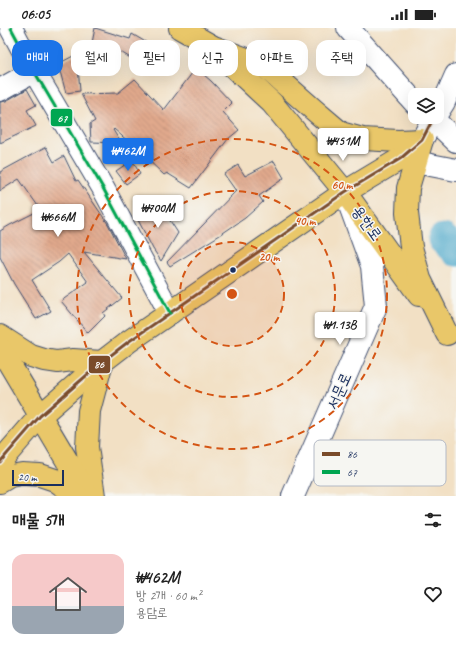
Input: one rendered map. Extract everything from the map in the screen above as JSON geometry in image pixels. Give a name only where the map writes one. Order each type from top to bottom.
[{"type":"main road","name":"용한로","points":[[180,28],[201,40]]},
{"type":"main road","points":[[238,56],[263,65],[341,133],[362,139],[422,140]]},
{"type":"main road","name":"용한로","points":[[238,71],[272,103],[345,192],[451,340]]},
{"type":"main road","points":[[0,462],[40,416],[102,362],[128,342],[345,192],[408,161],[407,213],[411,247],[420,279],[451,340]]},
{"type":"main road","points":[[0,336],[31,356],[44,360],[57,362],[73,360],[102,362]]},
{"type":"main road","points":[[0,348],[88,496]]},
{"type":"main road","points":[[94,496],[87,440],[90,411],[102,362]]},
{"type":"main road","points":[[0,482],[10,476],[22,474],[40,475],[54,480],[77,496]]},
{"type":"street","points":[[10,28],[17,40]]},
{"type":"street","points":[[348,28],[408,95]]},
{"type":"street","points":[[444,102],[456,75]]},
{"type":"street","points":[[0,90],[26,76]]},
{"type":"street","points":[[36,76],[103,188],[170,313]]},
{"type":"street","points":[[430,124],[422,140],[408,161],[456,170]]},
{"type":"street","points":[[441,124],[456,141]]},
{"type":"street","name":"서문로","points":[[317,440],[376,306],[372,266],[345,192]]},
{"type":"street","name":"서문로","points":[[293,496],[314,448]]},
{"type":"building","points":[[95,28],[130,39],[132,34],[142,40],[129,40],[129,57],[121,52],[121,40],[93,40]]},
{"type":"building","points":[[71,57],[71,76],[79,76],[80,91],[66,93],[61,76],[63,76],[63,61]]},
{"type":"building","points":[[190,76],[205,76],[232,103],[223,112],[239,130],[228,139],[191,188],[167,173],[164,175],[141,153],[154,144],[130,143],[114,129],[113,130],[121,143],[91,142],[90,124],[95,121],[81,94],[118,93],[135,79],[164,110]]},
{"type":"building","points":[[27,89],[36,105],[27,110],[36,126],[0,143],[0,102],[6,101]]},
{"type":"building","points":[[46,147],[54,162],[64,156],[76,181],[78,180],[108,224],[126,259],[84,252],[122,298],[103,313],[105,316],[88,333],[61,301],[88,282],[68,254],[59,262],[32,280],[51,311],[36,319],[14,284],[0,257],[0,231],[38,211],[36,207],[38,206],[19,179],[0,191],[0,172]]},
{"type":"building","points":[[132,160],[140,174],[126,184],[116,171]]},
{"type":"building","points":[[274,161],[284,178],[259,196],[263,202],[245,218],[170,266],[167,262],[236,191],[224,174],[238,165],[245,176]]},
{"type":"building","points":[[158,202],[178,233],[161,261],[136,216]]},
{"type":"waterway","points":[[443,239],[456,251]]},
{"type":"transit line","name":"67","points":[[11,28],[34,71],[103,188],[170,313]]},
{"type":"transit line","name":"86","points":[[0,462],[40,416],[102,362],[128,342],[345,192],[400,159],[422,140],[430,124]]}]
